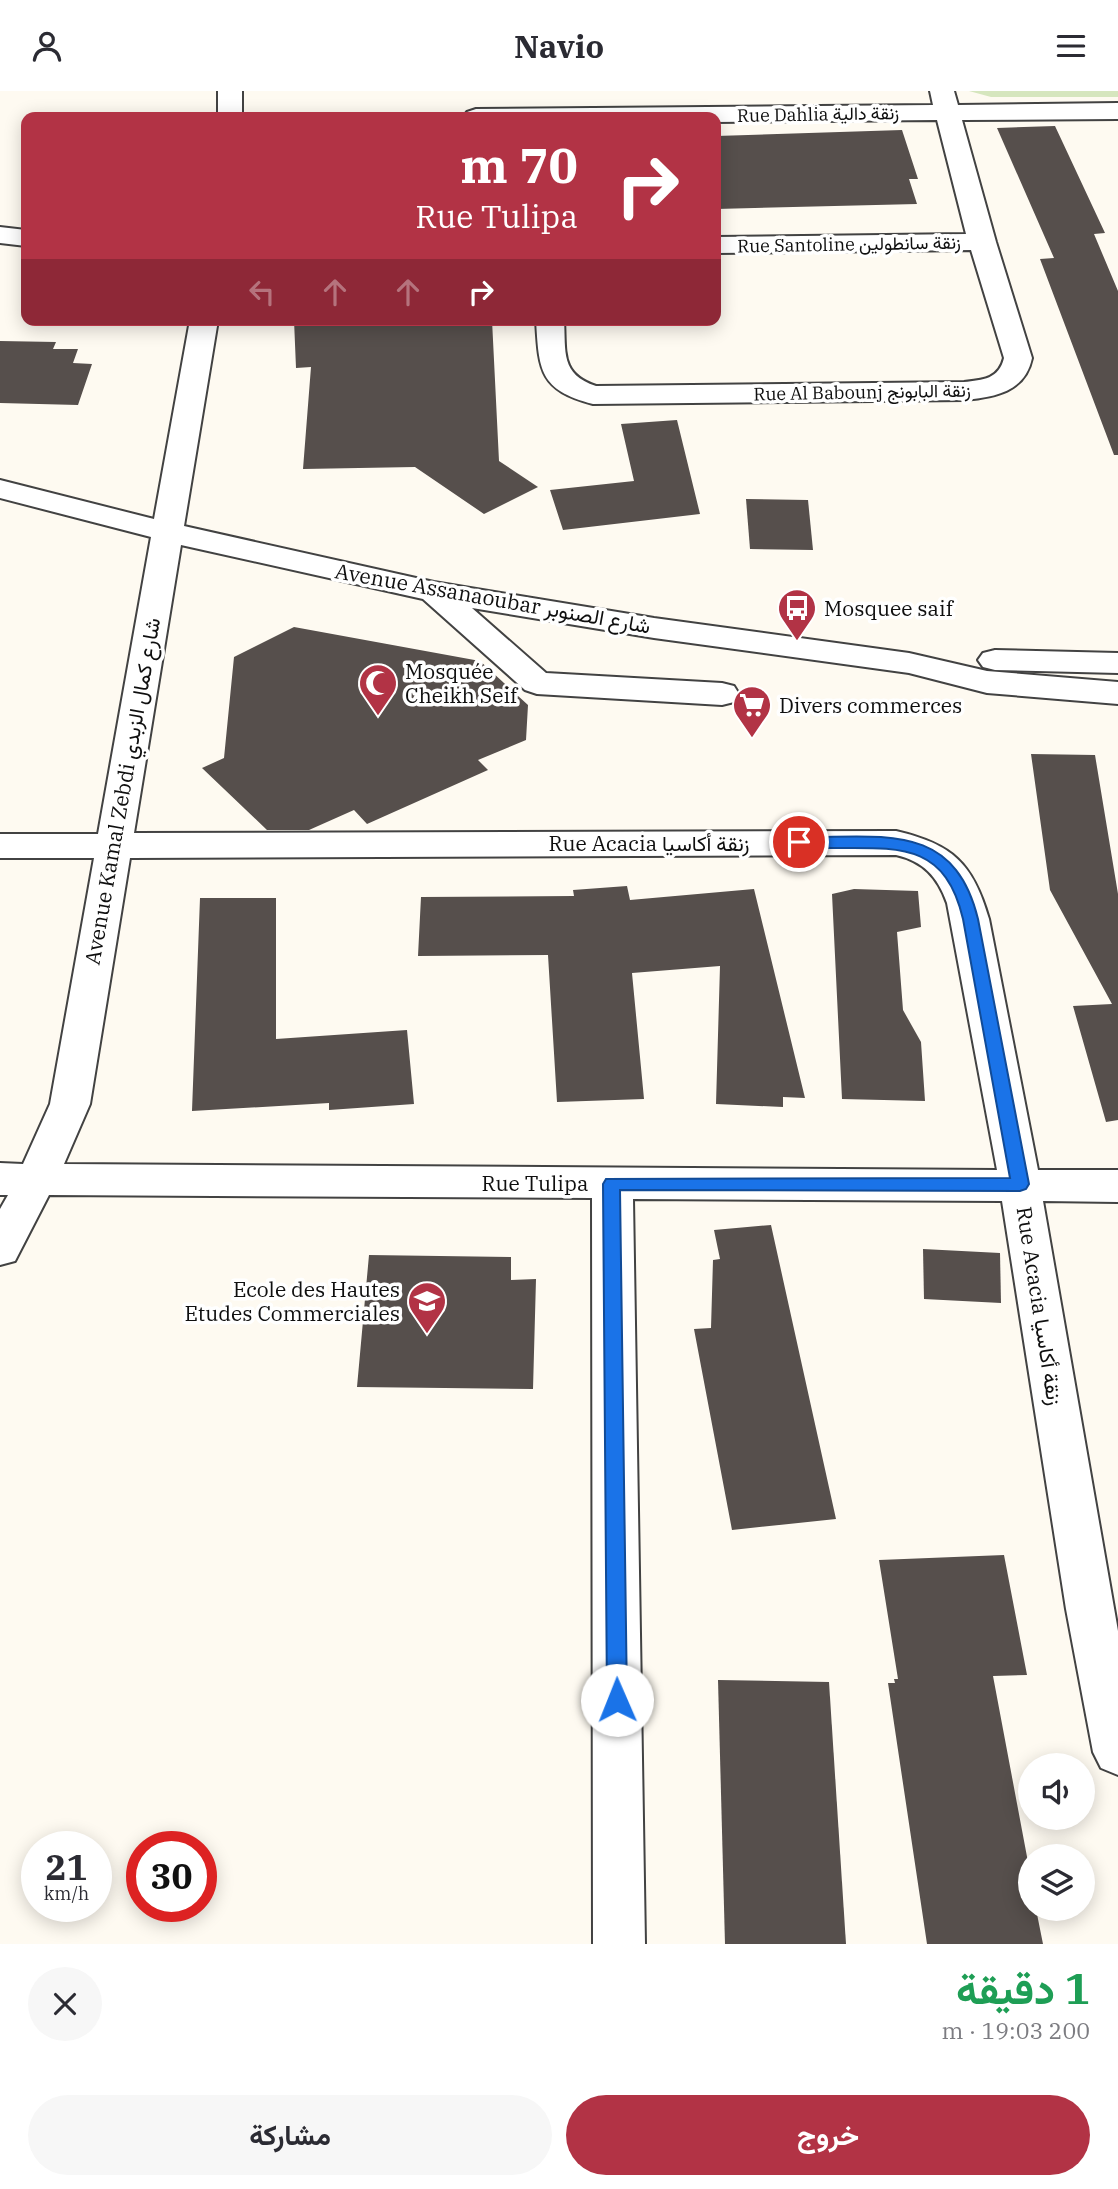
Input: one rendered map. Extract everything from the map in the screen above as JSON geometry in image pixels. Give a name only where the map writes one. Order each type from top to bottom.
[{"type":"street","points":[[230,91],[230,112]]},
{"type":"street","name":"Rue Dahlia زنقة دالية","points":[[632,112],[945,102],[1118,111]]},
{"type":"street","name":"Rue Al Babounj زنقة البابونج","points":[[550,326],[553,371],[561,381],[575,390],[593,395],[987,389],[1006,382],[1017,371],[1018,358],[982,242],[945,102]]},
{"type":"street","points":[[0,235],[21,237]]},
{"type":"street","name":"Rue Santoline زنقة سانطولين","points":[[721,245],[982,242]]},
{"type":"street","name":"Avenue Kamal Zebdi شارع كمال الزبدي","points":[[0,1248],[18,1180],[70,1104],[203,326]]},
{"type":"street","name":"Avenue Assanaoubar شارع الصنوبر","points":[[0,489],[167,532],[434,592],[654,628],[909,663],[987,682],[1118,693]]},
{"type":"street","points":[[434,592],[537,683],[722,694]]},
{"type":"street","name":"Avenue Assanaoubar شارع الصنوبر","points":[[909,663],[988,660],[1118,663]]},
{"type":"street","name":"Rue Acacia زنقة أكاسيا","points":[[0,846],[896,843],[923,849],[942,861],[955,877],[965,897],[1104,1610],[1118,1752]]},
{"type":"street","name":"Rue Tulipa","points":[[18,1180],[1118,1186]]},
{"type":"street","points":[[612,1184],[619,1944]]},
{"type":"green space","points":[[969,91],[1118,91],[1118,97],[991,97]]},
{"type":"building","points":[[1055,126],[1105,233],[1094,234],[1118,291],[1118,455],[1114,455],[1040,259],[1054,258],[997,128]]},
{"type":"building","points":[[902,130],[918,179],[909,179],[917,204],[721,209],[721,136]]},
{"type":"building","points":[[294,326],[492,326],[499,461],[538,487],[484,514],[415,467],[303,469],[311,367],[296,368]]},
{"type":"building","points":[[0,341],[56,342],[53,349],[78,349],[73,363],[92,364],[78,405],[0,403]]},
{"type":"building","points":[[677,420],[700,514],[563,530],[550,490],[634,481],[621,424]]},
{"type":"building","points":[[746,499],[808,500],[813,550],[750,549]]},
{"type":"building","name":"Mosquée Cheikh Seif","points":[[294,627],[480,661],[528,705],[526,740],[478,760],[488,770],[367,824],[354,810],[309,830],[267,830],[202,768],[224,758],[234,657]]},
{"type":"building","points":[[1031,754],[1095,755],[1118,894],[1118,1120],[1106,1122],[1073,1006],[1112,1004],[1050,890]]},
{"type":"building","points":[[627,886],[630,900],[754,889],[805,1098],[783,1097],[783,1107],[716,1104],[720,966],[632,973],[644,1099],[557,1102],[548,955],[418,956],[421,897],[574,896],[573,890]]},
{"type":"building","points":[[854,889],[918,891],[921,927],[897,932],[903,1010],[921,1042],[925,1101],[842,1099],[832,894]]},
{"type":"building","points":[[200,898],[276,898],[276,1039],[407,1030],[414,1104],[329,1110],[329,1103],[192,1111]]},
{"type":"building","points":[[771,1225],[836,1519],[732,1530],[694,1329],[711,1328],[713,1260],[720,1259],[714,1230]]},
{"type":"building","points":[[923,1249],[1000,1253],[1001,1303],[924,1299]]},
{"type":"building","points":[[369,1255],[511,1257],[511,1280],[536,1279],[533,1389],[357,1387]]},
{"type":"building","points":[[1004,1555],[1027,1675],[993,1676],[1018,1809],[1018,1830],[1022,1830],[1025,1844],[1018,1844],[1018,1921],[1038,1921],[1043,1944],[927,1944],[888,1683],[895,1683],[894,1679],[898,1679],[879,1560]]},
{"type":"building","points":[[718,1680],[829,1682],[846,1944],[725,1944]]},
{"type":"place","name":"Mosquee saif","points":[[797,642]]},
{"type":"place","name":"Mosquée Cheikh Seif","points":[[378,717]]},
{"type":"place","name":"Divers commerces","points":[[752,739]]},
{"type":"place","name":"Ecole des Hautes Etudes Commerciales","points":[[427,1335]]},
{"type":"route","points":[[617,1700],[612,1184],[1020,1184],[970,919],[965,897],[955,877],[942,861],[913,846],[896,843],[799,842]]}]
